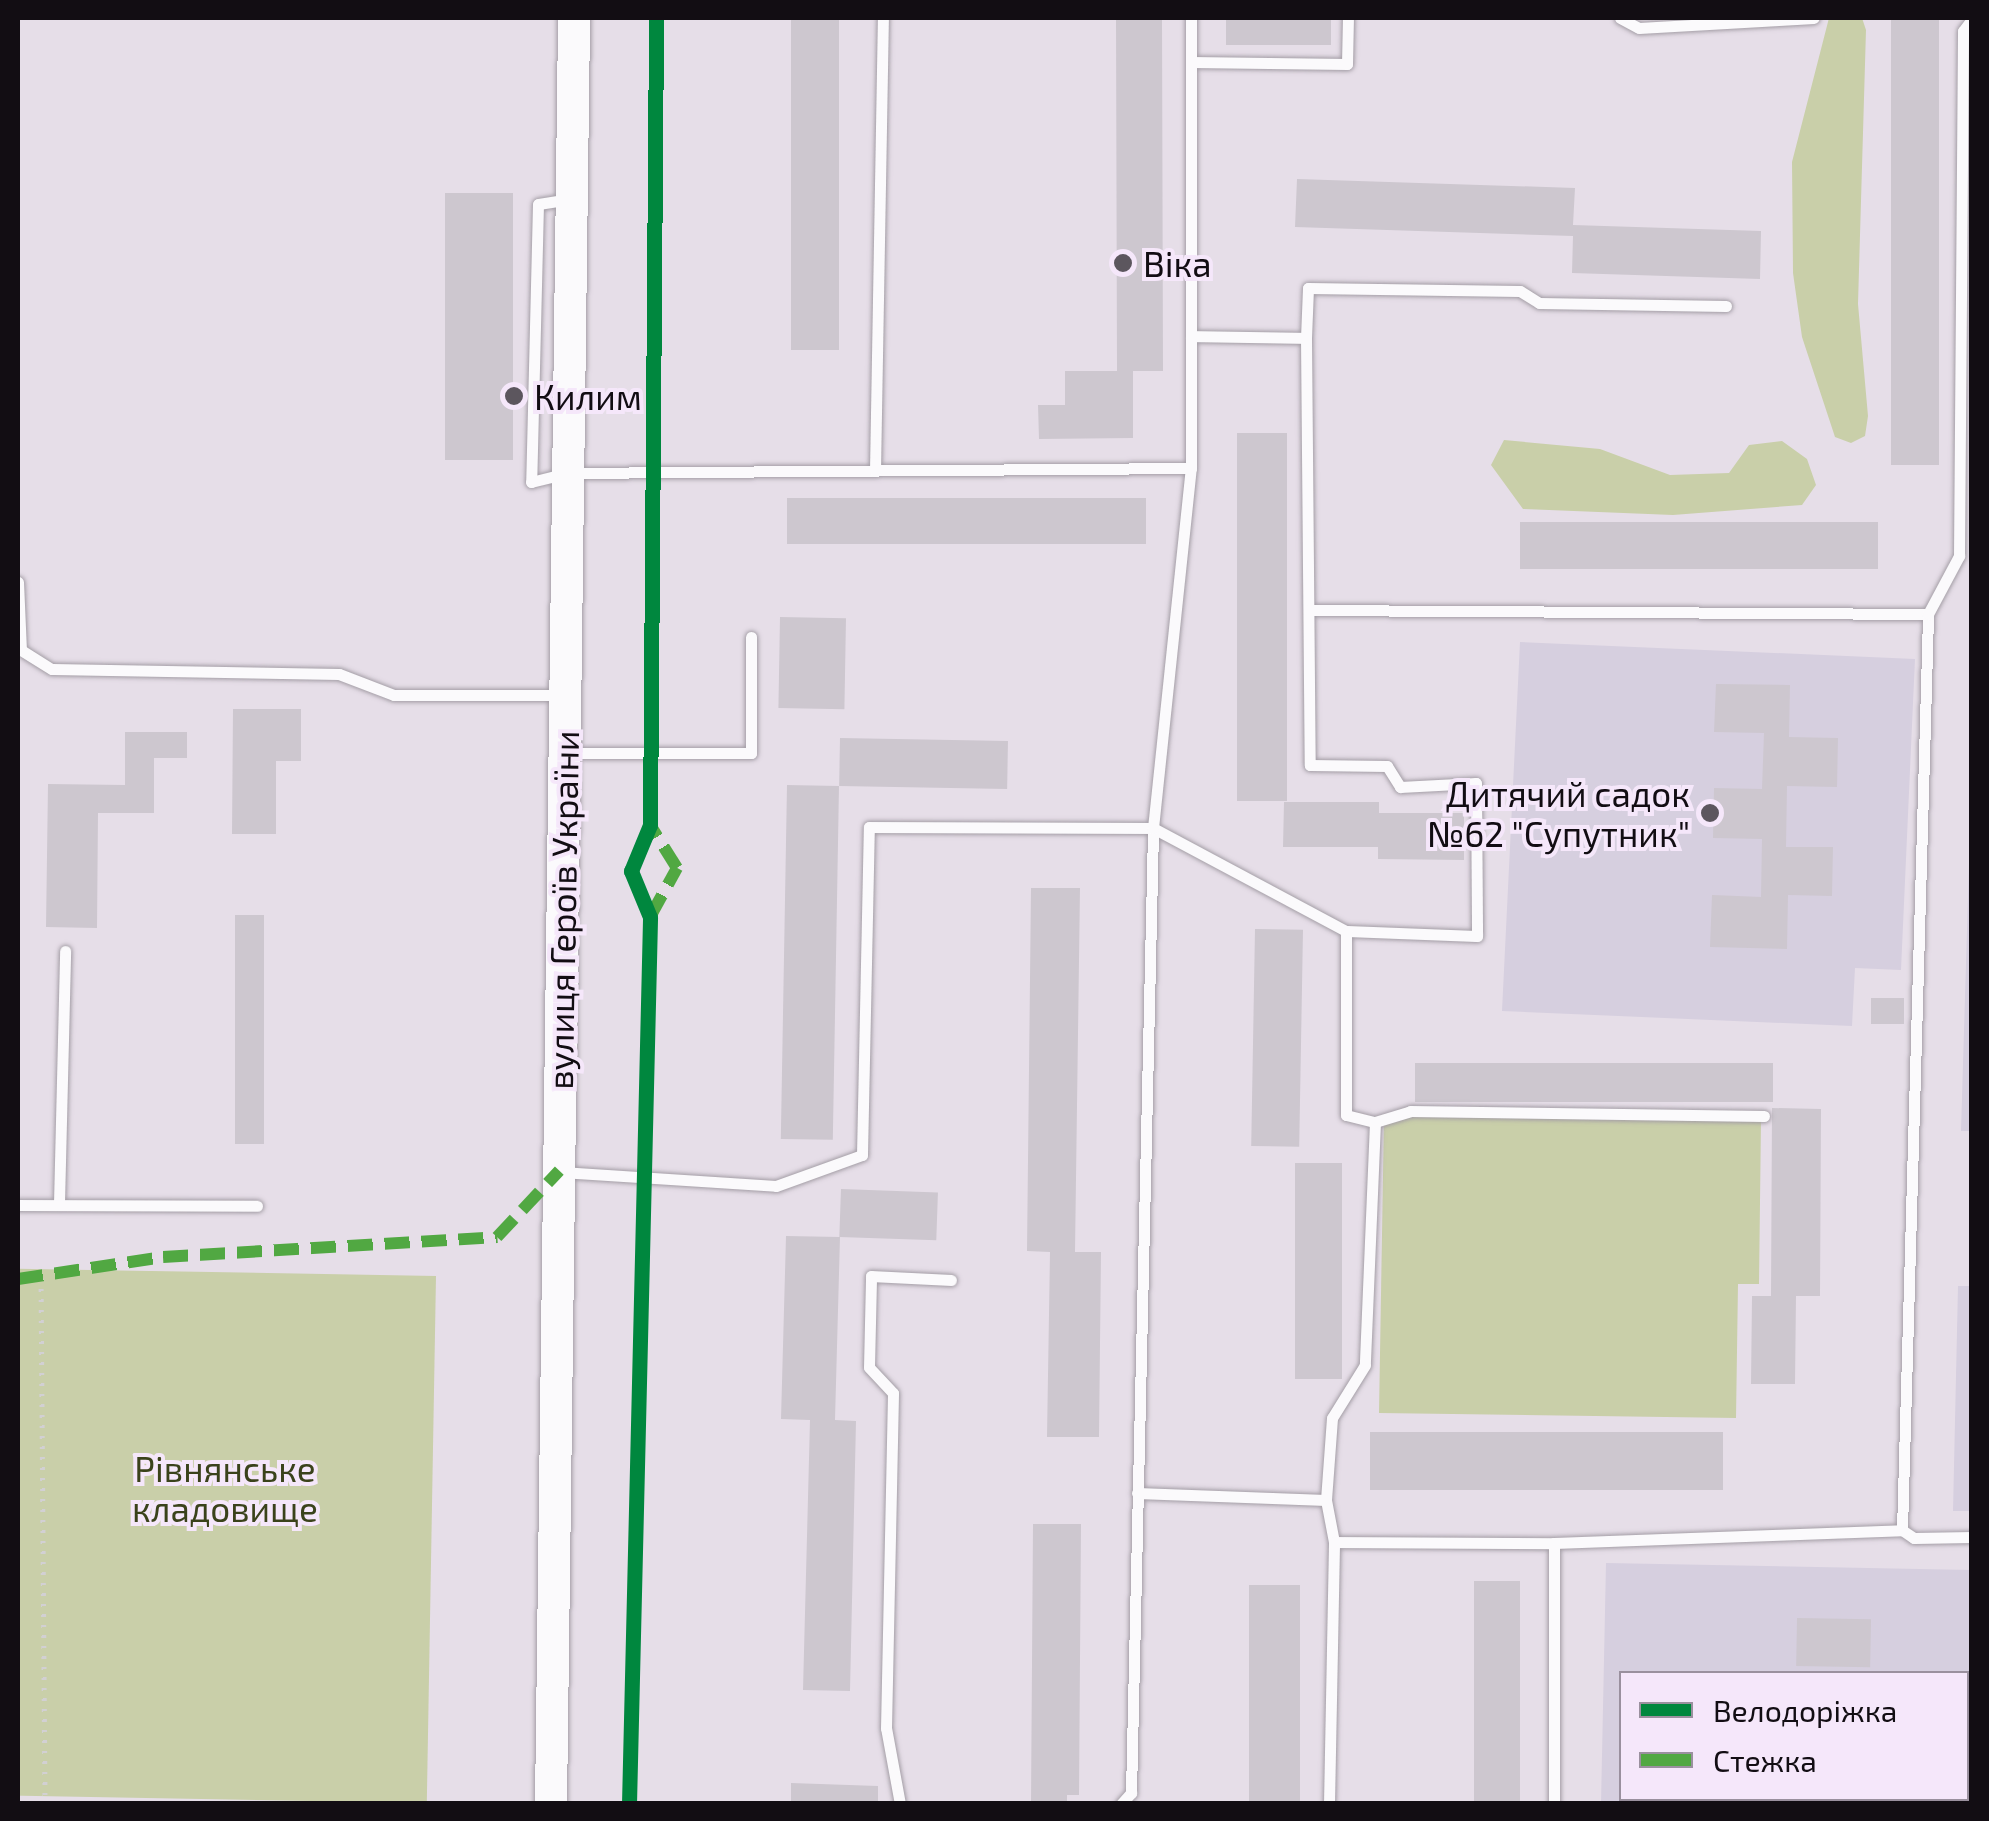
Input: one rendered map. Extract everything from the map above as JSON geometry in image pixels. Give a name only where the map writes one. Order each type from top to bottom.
[{"type":"main road","name":"вулиця Героїв України","points":[[550,1804],[574,18]]},
{"type":"lane","points":[[875,471],[883,18]]},
{"type":"lane","points":[[1121,1804],[1130,1793],[1153,828],[1190,468],[1190,18]]},
{"type":"lane","points":[[1191,62],[1347,64],[1348,18]]},
{"type":"lane","points":[[1620,18],[1639,28],[1814,18]]},
{"type":"lane","points":[[1902,1530],[1928,614],[1960,556],[1967,453],[1963,31],[1972,19]]},
{"type":"lane","points":[[559,1172],[776,1186],[862,1155],[869,827],[1153,828],[1346,932],[1477,936],[1476,783],[1400,787],[1387,766],[1310,765],[1308,288],[1520,291],[1540,303],[1726,306]]},
{"type":"lane","points":[[1191,336],[1306,338]]},
{"type":"lane","points":[[568,473],[1190,468]]},
{"type":"lane","points":[[18,582],[21,650],[52,669],[339,674],[394,695],[565,695]]},
{"type":"lane","points":[[1309,610],[1928,614]]},
{"type":"lane","points":[[564,753],[751,753],[751,637]]},
{"type":"lane","points":[[1346,932],[1346,1116],[1375,1122],[1410,1111],[1764,1116]]},
{"type":"lane","points":[[59,1203],[65,952]]},
{"type":"lane","points":[[1329,1804],[1334,1542],[1326,1500],[1332,1418],[1365,1365],[1375,1122]]},
{"type":"lane","points":[[18,1205],[257,1206]]},
{"type":"lane","points":[[900,1804],[886,1728],[894,1393],[870,1367],[871,1276],[951,1280]]},
{"type":"lane","points":[[1138,1493],[1326,1500]]},
{"type":"lane","points":[[1334,1542],[1554,1543],[1902,1530],[1914,1538],[1972,1538]]},
{"type":"lane","points":[[1554,1543],[1554,1804]]},
{"type":"path","points":[[42,1278],[45,1804]]},
{"type":"shaded area","name":"Дитячий садок №62 \"Супутник\"","points":[[1520,642],[1915,659],[1901,970],[1855,968],[1852,1026],[1502,1011]]},
{"type":"shaded area","points":[[1971,797],[1972,1131],[1961,1131]]},
{"type":"shaded area","points":[[1958,1286],[1971,1286],[1971,1511],[1953,1511]]},
{"type":"shaded area","points":[[1606,1563],[1971,1570],[1971,1803],[1601,1804]]},
{"type":"green space","points":[[1829,18],[1862,18],[1866,30],[1858,304],[1868,416],[1865,436],[1851,443],[1835,437],[1802,337],[1793,273],[1792,162]]},
{"type":"green space","points":[[1504,440],[1600,449],[1670,475],[1729,473],[1749,445],[1782,441],[1807,459],[1816,485],[1802,505],[1673,515],[1523,509],[1491,465]]},
{"type":"green space","points":[[1384,1116],[1761,1121],[1759,1284],[1738,1284],[1736,1418],[1379,1413]]},
{"type":"green space","name":"Рівнянське кладовище","points":[[18,1269],[436,1276],[427,1803],[18,1796]]},
{"type":"building","points":[[791,18],[839,18],[839,350],[791,350]]},
{"type":"building","points":[[1116,18],[1162,18],[1163,371],[1133,371],[1133,438],[1039,439],[1038,405],[1065,405],[1065,371],[1117,371]]},
{"type":"building","points":[[1226,18],[1331,18],[1331,45],[1226,45]]},
{"type":"building","points":[[1891,18],[1939,18],[1939,465],[1891,465]]},
{"type":"building","points":[[1297,179],[1575,188],[1573,225],[1761,231],[1760,279],[1572,273],[1573,236],[1295,227]]},
{"type":"building","points":[[445,193],[513,193],[513,460],[445,460]]},
{"type":"building","points":[[1237,433],[1287,433],[1287,801],[1237,801]]},
{"type":"building","points":[[787,498],[1146,498],[1146,544],[787,544]]},
{"type":"building","points":[[1520,522],[1878,522],[1878,569],[1520,569]]},
{"type":"building","points":[[780,617],[846,618],[844,709],[778,708]]},
{"type":"building","points":[[1716,684],[1790,685],[1789,737],[1838,738],[1837,787],[1787,786],[1786,847],[1833,847],[1832,896],[1788,895],[1787,949],[1710,947],[1712,895],[1761,897],[1762,839],[1713,838],[1714,788],[1762,789],[1764,733],[1714,732]]},
{"type":"building","points":[[233,709],[301,709],[301,761],[276,761],[276,834],[232,834]]},
{"type":"building","points":[[125,732],[187,732],[187,758],[154,758],[154,813],[98,813],[97,928],[46,927],[48,784],[125,785]]},
{"type":"building","points":[[840,738],[1008,741],[1007,789],[839,786]]},
{"type":"building","points":[[787,785],[839,786],[833,1140],[781,1139]]},
{"type":"building","points":[[1284,802],[1379,802],[1379,813],[1464,813],[1464,860],[1378,859],[1378,847],[1283,847]]},
{"type":"building","points":[[1031,888],[1080,888],[1075,1252],[1101,1252],[1099,1437],[1047,1437],[1050,1252],[1027,1251]]},
{"type":"building","points":[[235,915],[264,915],[264,1144],[235,1144]]},
{"type":"building","points":[[1255,929],[1303,930],[1299,1147],[1251,1146]]},
{"type":"building","points":[[1871,998],[1904,998],[1904,1024],[1871,1024]]},
{"type":"building","points":[[1415,1063],[1773,1063],[1773,1102],[1415,1102]]},
{"type":"building","points":[[1772,1108],[1821,1109],[1820,1296],[1796,1296],[1795,1384],[1751,1384],[1752,1296],[1771,1296]]},
{"type":"building","points":[[1295,1163],[1342,1163],[1342,1379],[1295,1379]]},
{"type":"building","points":[[841,1189],[938,1192],[936,1240],[839,1237]]},
{"type":"building","points":[[786,1236],[840,1237],[835,1420],[856,1421],[850,1691],[803,1690],[810,1420],[781,1419]]},
{"type":"building","points":[[1370,1432],[1723,1432],[1723,1490],[1370,1490]]},
{"type":"building","points":[[1033,1524],[1081,1524],[1079,1795],[1067,1795],[1067,1804],[1031,1804]]},
{"type":"building","points":[[1474,1581],[1520,1581],[1520,1804],[1474,1804]]},
{"type":"building","points":[[1249,1585],[1300,1585],[1300,1804],[1249,1804]]},
{"type":"building","points":[[1797,1618],[1871,1619],[1870,1667],[1796,1666]]},
{"type":"building","points":[[791,1783],[878,1786],[878,1804],[791,1804]]},
{"type":"marked path","points":[[650,825],[677,868],[650,917]]},
{"type":"marked path","points":[[18,1279],[163,1257],[497,1237],[559,1171]]},
{"type":"cycle path","points":[[629,1804],[650,917],[631,871],[650,825],[656,18]]},
{"type":"place","name":"Віка","points":[[1123,263]]},
{"type":"place","name":"Килим","points":[[514,396]]},
{"type":"place","name":"Дитячий садок №62 \"Супутник\"","points":[[1710,813]]}]
